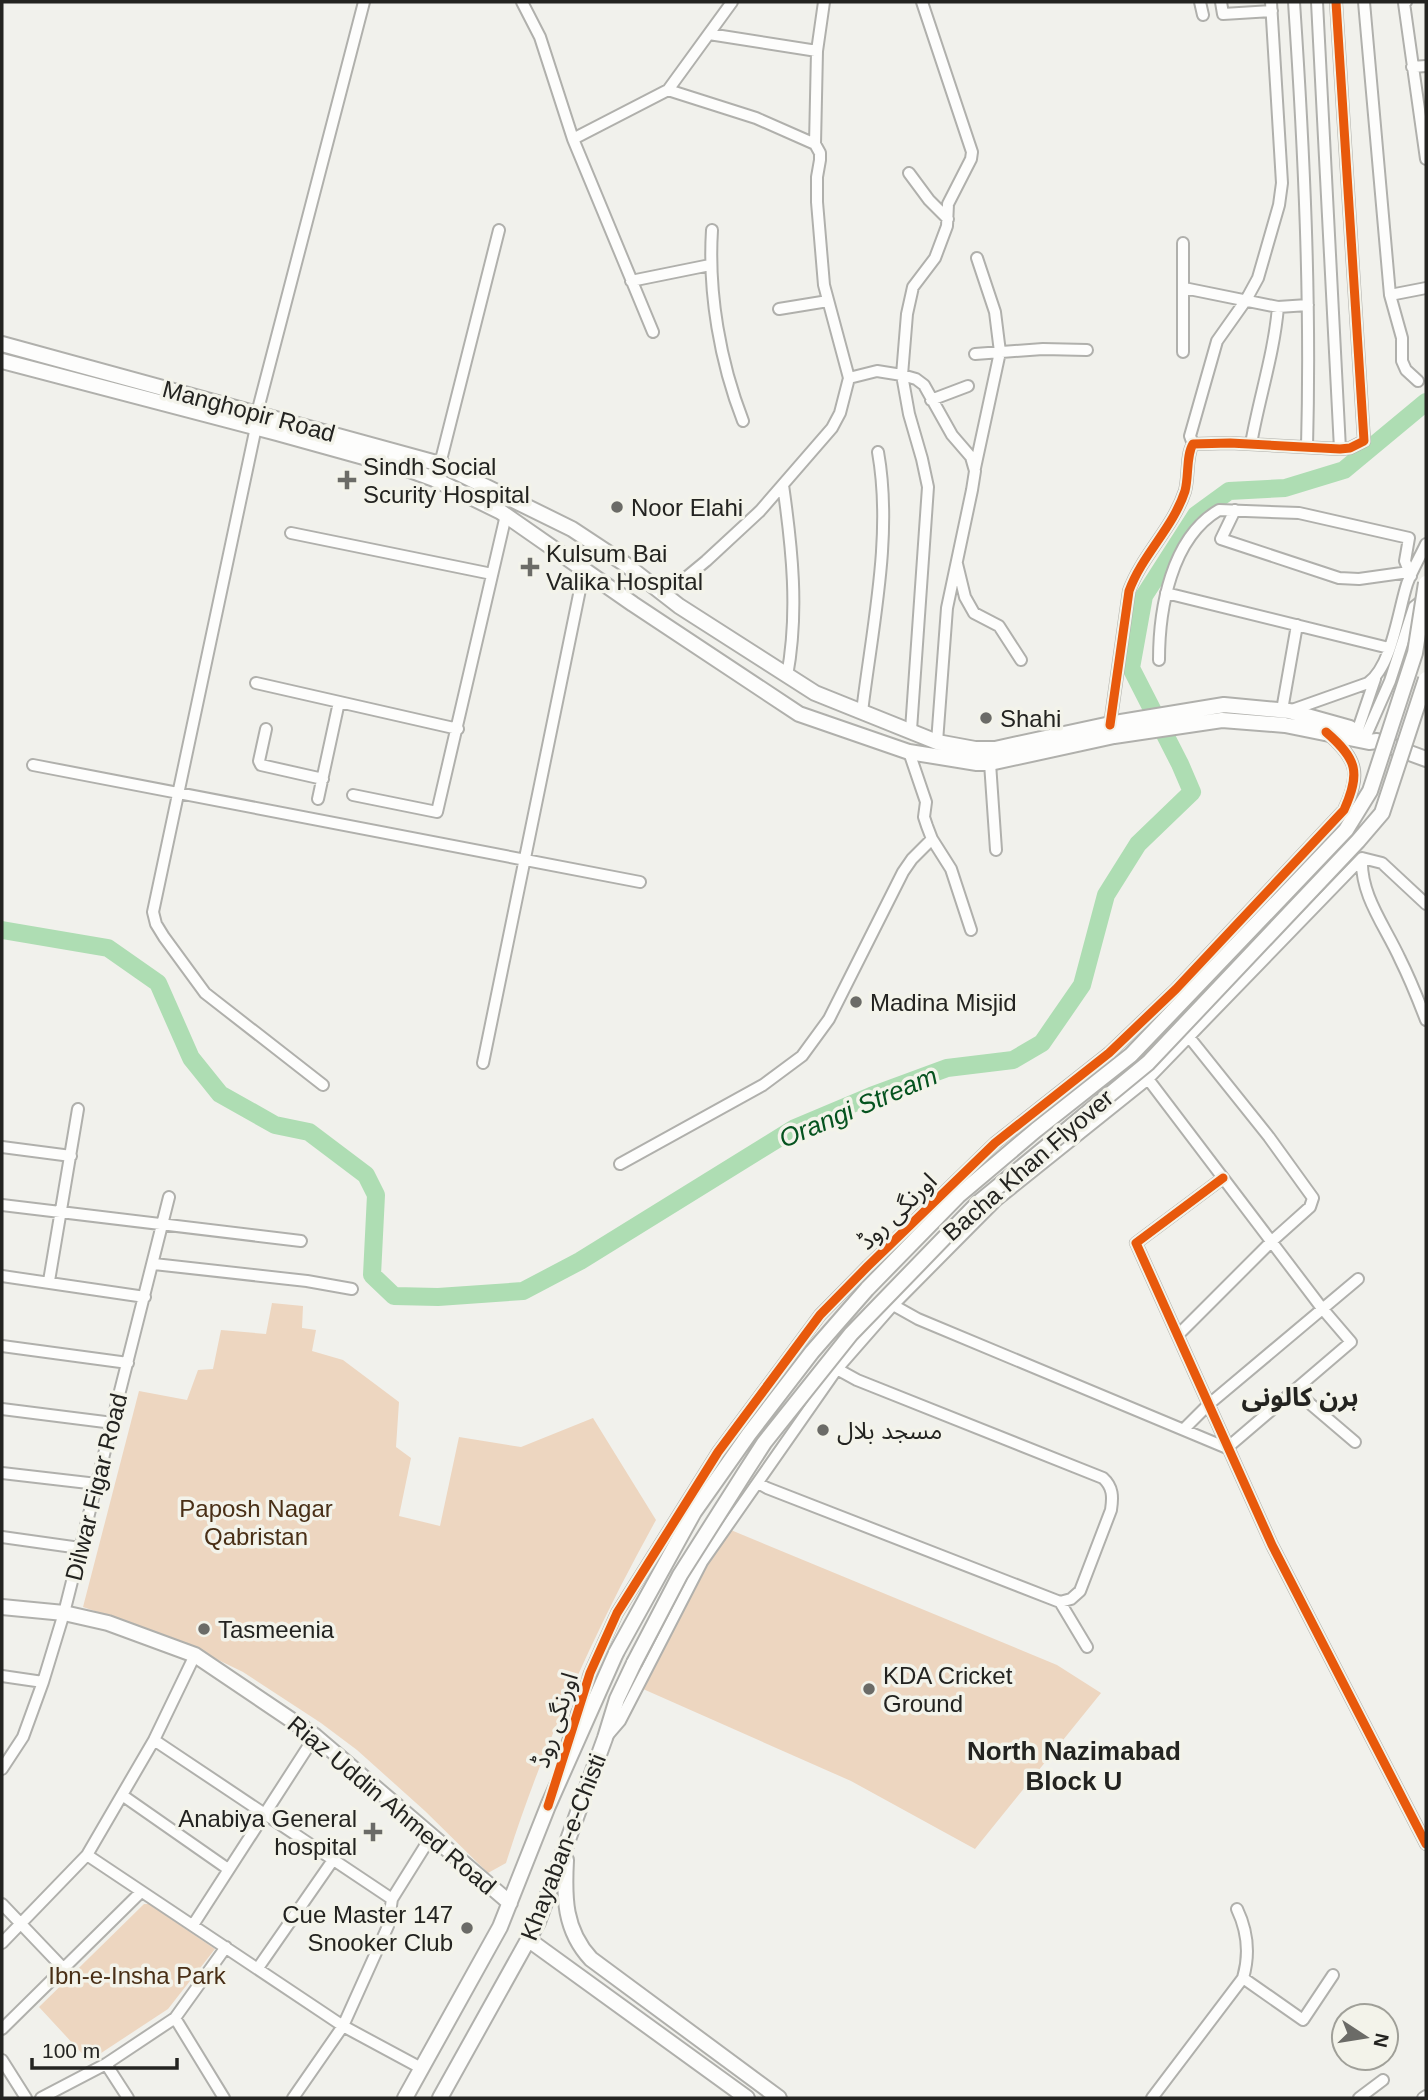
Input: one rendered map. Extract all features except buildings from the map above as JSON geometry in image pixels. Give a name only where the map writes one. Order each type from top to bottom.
[{"type":"main road","name":"Manghopir Road","points":[[2,344],[256,420],[434,479],[506,515],[626,600],[799,714],[909,752],[977,763],[990,762],[1113,728]]},
{"type":"main road","name":"Manghopir Road","points":[[2,361],[440,464],[572,529],[661,592],[815,694],[937,742],[975,749],[995,749],[1224,712],[1286,710],[1426,758]]},
{"type":"main road","points":[[626,600],[637,593],[641,576]]},
{"type":"main road","name":"Bacha Khan Flyover","points":[[616,1653],[694,1512],[812,1352],[867,1289],[958,1196],[1035,1130],[1131,1055],[1346,830],[1370,791],[1415,653],[1426,583]]},
{"type":"main road","points":[[641,610],[644,596],[661,592]]},
{"type":"main road","name":"Bacha Khan Flyover","points":[[634,1663],[680,1575],[764,1443],[852,1334],[978,1203],[1148,1063],[1382,813],[1426,679]]},
{"type":"main road","name":"Manghopir Road","points":[[1224,712],[1254,721],[1364,736]]},
{"type":"main road","name":"Riaz Uddin Ahmed Road","points":[[2,1606],[64,1613],[108,1623],[195,1655],[315,1737],[510,1903]]},
{"type":"main road","name":"Khayaban-e-Chisti","points":[[405,2098],[500,1927],[548,1806],[616,1653]]},
{"type":"main road","name":"Khayaban-e-Chisti","points":[[440,2098],[529,1940],[546,1901],[617,1699],[634,1663]]},
{"type":"main road","points":[[567,1841],[567,1914],[573,1933],[584,1951],[591,1959],[777,2097]]},
{"type":"main road","points":[[529,1940],[747,2098]]},
{"type":"street","points":[[323,1085],[205,993],[156,924],[153,912],[154,896],[256,420],[364,2]]},
{"type":"street","points":[[522,2],[540,37],[573,139],[653,332]]},
{"type":"street","points":[[573,139],[668,90],[732,2]]},
{"type":"street","points":[[661,592],[677,585],[706,561],[760,511],[783,485],[837,421],[849,378],[828,301],[819,240],[817,202],[820,153],[815,144],[817,51],[824,2]]},
{"type":"street","points":[[911,730],[928,487],[902,375],[907,314],[914,286],[935,258],[948,219],[948,204],[972,152],[922,2]]},
{"type":"street","points":[[1200,2],[1203,15]]},
{"type":"street","points":[[1193,444],[1190,436],[1217,341],[1258,278],[1279,205],[1282,183],[1272,6],[1223,14],[1221,2]]},
{"type":"street","points":[[1294,2],[1304,149],[1310,357],[1307,447]]},
{"type":"street","points":[[1317,2],[1340,449]]},
{"type":"street","points":[[1193,444],[1340,449],[1364,441],[1336,2]]},
{"type":"street","points":[[1364,2],[1390,295],[1402,338],[1402,361],[1406,370],[1418,381]]},
{"type":"street","points":[[1404,2],[1412,67],[1424,125],[1426,159]]},
{"type":"street","points":[[709,34],[817,51]]},
{"type":"street","points":[[1412,67],[1426,66]]},
{"type":"street","points":[[668,90],[756,118],[815,144]]},
{"type":"street","points":[[909,173],[929,200],[948,219]]},
{"type":"street","points":[[440,464],[499,230]]},
{"type":"street","points":[[712,230],[710,265],[725,363],[732,394],[743,421]]},
{"type":"street","points":[[1183,352],[1184,243]]},
{"type":"street","points":[[937,742],[947,608],[1000,352],[993,303],[976,258]]},
{"type":"street","points":[[632,281],[710,265]]},
{"type":"street","points":[[1184,288],[1278,307],[1308,305]]},
{"type":"street","points":[[1390,295],[1426,288]]},
{"type":"street","points":[[779,309],[828,301]]},
{"type":"street","points":[[1251,444],[1258,401],[1275,343],[1278,307]]},
{"type":"street","points":[[975,354],[1087,349]]},
{"type":"street","points":[[849,378],[877,371],[916,379],[924,385],[952,435],[971,457],[975,471]]},
{"type":"street","points":[[931,400],[968,386]]},
{"type":"street","points":[[1113,728],[1129,591],[1135,576],[1180,505],[1188,480],[1188,451],[1193,444]]},
{"type":"street","points":[[862,712],[884,531],[883,481],[878,452]]},
{"type":"street","points":[[783,485],[793,578],[791,654],[787,676]]},
{"type":"street","points":[[1159,660],[1159,631],[1175,563],[1199,527],[1219,510],[1299,513],[1409,538],[1405,561],[1410,574]]},
{"type":"street","points":[[1234,510],[1221,539],[1339,578],[1359,579],[1410,574]]},
{"type":"street","points":[[354,795],[438,812],[506,515]]},
{"type":"street","points":[[291,533],[492,574]]},
{"type":"street","points":[[1364,736],[1375,679],[1389,648],[1410,574],[1426,544]]},
{"type":"street","points":[[957,562],[969,605],[974,613],[999,625],[1021,660]]},
{"type":"street","points":[[483,1063],[584,570]]},
{"type":"street","points":[[1166,593],[1389,648]]},
{"type":"street","points":[[1364,736],[1390,681],[1414,607],[1426,600]]},
{"type":"street","points":[[1297,625],[1286,710],[1368,684],[1375,679]]},
{"type":"street","points":[[256,683],[458,729]]},
{"type":"street","points":[[318,799],[339,702]]},
{"type":"street","points":[[266,729],[259,761],[261,765],[323,779]]},
{"type":"street","name":"اورنگی روڈ","points":[[548,1806],[590,1673],[617,1613],[718,1452],[820,1315],[995,1143],[1109,1053],[1176,989],[1344,810],[1356,774],[1352,761],[1342,746],[1326,732]]},
{"type":"street","points":[[909,752],[926,802],[924,817],[932,839],[951,869],[971,930]]},
{"type":"street","points":[[990,762],[996,850]]},
{"type":"street","points":[[33,765],[640,882]]},
{"type":"street","points":[[620,1164],[763,1086],[802,1056],[830,1019],[903,872],[932,839]]},
{"type":"street","points":[[1362,858],[1382,863],[1426,904]]},
{"type":"street","points":[[1362,858],[1361,876],[1381,924],[1400,957],[1426,1020]]},
{"type":"street","points":[[605,1738],[620,1721],[702,1562],[837,1369],[893,1305],[997,1200],[1148,1079],[1362,858]]},
{"type":"street","points":[[1179,1334],[1310,1207],[1313,1198],[1269,1137],[1189,1037]]},
{"type":"street","points":[[1148,1079],[1350,1342],[1227,1448]]},
{"type":"street","points":[[49,1281],[78,1109]]},
{"type":"street","points":[[2,1147],[71,1156]]},
{"type":"street","points":[[1223,1178],[1136,1243],[1272,1545],[1426,1844]]},
{"type":"street","name":"Dilwar Figar Road","points":[[2,1769],[23,1737],[64,1613],[169,1197]]},
{"type":"street","points":[[2,1205],[300,1241]]},
{"type":"street","points":[[153,1264],[307,1281],[352,1289]]},
{"type":"street","points":[[2,1276],[145,1297]]},
{"type":"street","points":[[1184,1429],[1321,1307],[1358,1279]]},
{"type":"street","points":[[893,1305],[918,1319],[1227,1448]]},
{"type":"street","points":[[2,1346],[128,1363]]},
{"type":"street","points":[[758,1483],[1060,1602],[1071,1599],[1080,1591],[1111,1510],[1113,1495],[1109,1483],[1103,1478],[857,1380],[837,1369]]},
{"type":"street","points":[[1294,1390],[1355,1443]]},
{"type":"street","points":[[2,1409],[113,1423]]},
{"type":"street","points":[[2,1473],[97,1484]]},
{"type":"street","points":[[2,1537],[80,1548]]},
{"type":"street","points":[[1060,1602],[1087,1647]]},
{"type":"street","points":[[2,1943],[87,1855],[154,1740],[195,1655]]},
{"type":"street","points":[[2,1676],[43,1682]]},
{"type":"street","points":[[193,1925],[315,1737]]},
{"type":"street","points":[[154,1740],[392,1899]]},
{"type":"street","points":[[122,1795],[228,1868]]},
{"type":"street","points":[[293,2098],[343,2026],[388,1926],[392,1899],[432,1835]]},
{"type":"street","points":[[87,1855],[343,2026],[421,2068]]},
{"type":"street","points":[[258,1968],[333,1860]]},
{"type":"street","points":[[2,2029],[141,1892]]},
{"type":"street","points":[[2,1904],[64,1969]]},
{"type":"street","points":[[1152,2098],[1243,1978],[1247,1964],[1247,1934],[1237,1909]]},
{"type":"street","points":[[41,2098],[106,2064],[175,2018],[226,1947]]},
{"type":"street","points":[[1243,1978],[1303,2020],[1333,1975]]},
{"type":"street","points":[[175,2018],[224,2098]]},
{"type":"street","points":[[2,2060],[26,2098]]},
{"type":"street","points":[[106,2064],[128,2098]]},
{"type":"street","points":[[2,2084],[13,2078]]},
{"type":"street","points":[[1359,2098],[1383,2080]]},
{"type":"green space","name":"Paposh Nagar Qabristan","points":[[272,1303],[303,1306],[302,1328],[316,1330],[312,1351],[343,1360],[399,1402],[396,1447],[411,1458],[399,1516],[440,1526],[459,1437],[521,1447],[593,1418],[656,1520],[612,1603],[572,1688],[537,1774],[506,1863],[488,1873],[425,1811],[357,1750],[321,1723],[243,1672],[173,1638],[83,1607],[139,1391],[187,1400],[198,1370],[213,1369],[221,1330],[266,1334]]},
{"type":"green space","name":"KDA Cricket Ground","points":[[726,1528],[1057,1665],[1101,1693],[975,1849],[851,1781],[634,1685]]},
{"type":"green space","name":"Ibn-e-Insha Park","points":[[144,1904],[149,1904],[215,1949],[168,2009],[89,2061],[39,2007]]},
{"type":"waterway","name":"Orangi Stream","points":[[2,930],[108,948],[158,983],[191,1058],[220,1094],[275,1125],[309,1132],[366,1175],[376,1195],[372,1275],[394,1296],[438,1297],[523,1291],[580,1261],[795,1128],[947,1068],[1013,1060],[1042,1043],[1082,985],[1106,895],[1138,844],[1192,792],[1131,668],[1144,596],[1196,515],[1229,491],[1285,488],[1344,470],[1426,402]]},
{"type":"cycle path","points":[[1110,725],[1129,591],[1180,504],[1185,491],[1189,454],[1193,444],[1230,443],[1340,449],[1350,448],[1364,441],[1336,2]]},
{"type":"cycle path","points":[[548,1806],[590,1673],[617,1613],[718,1452],[820,1315],[995,1143],[1109,1053],[1176,989],[1344,810],[1353,786],[1353,767],[1344,750],[1326,732]]},
{"type":"cycle path","points":[[1223,1178],[1136,1243],[1272,1545],[1426,1844]]},
{"type":"place","name":"Sindh Social Scurity Hospital","points":[[347,480]]},
{"type":"place","name":"Noor Elahi","points":[[617,507]]},
{"type":"place","name":"Kulsum Bai Valika Hospital","points":[[530,567]]},
{"type":"place","name":"Shahi","points":[[986,718]]},
{"type":"place","name":"Madina Misjid","points":[[856,1002]]},
{"type":"place","name":"مسجد بلال","points":[[823,1430]]},
{"type":"place","name":"Tasmeenia","points":[[204,1629]]},
{"type":"place","name":"KDA Cricket Ground","points":[[869,1689]]},
{"type":"place","name":"Anabiya General hospital","points":[[373,1832]]},
{"type":"place","name":"Cue Master 147 Snooker Club","points":[[467,1928]]},
{"type":"district","name":"ہرن کالونی","points":[[1300,1397]]},
{"type":"district","name":"North Nazimabad Block U","points":[[1074,1766]]}]
